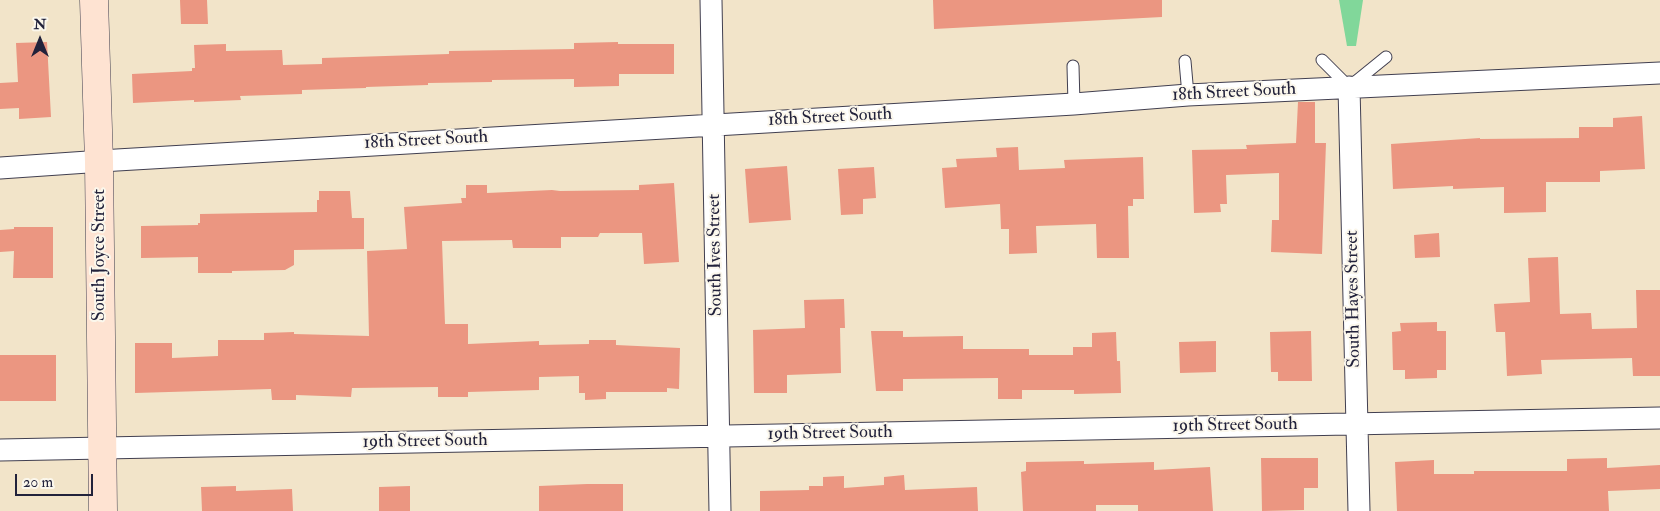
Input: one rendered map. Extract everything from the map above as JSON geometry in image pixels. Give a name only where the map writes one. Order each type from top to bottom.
[{"type":"street","name":"South Joyce Street","points":[[94,0],[99,162],[103,511]]},
{"type":"street","name":"South Ives Street","points":[[711,0],[720,511]]},
{"type":"street","name":"18th Street South","points":[[0,168],[1074,104],[1188,95],[1660,73]]},
{"type":"street","name":"South Hayes Street","points":[[1349,87],[1359,511]]},
{"type":"street","name":"19th Street South","points":[[0,450],[1660,418]]},
{"type":"lane","points":[[1322,60],[1349,87],[1386,57]]},
{"type":"lane","points":[[1185,61],[1188,95]]},
{"type":"lane","points":[[1073,66],[1074,104]]},
{"type":"green space","points":[[1339,0],[1363,0],[1356,46],[1347,46]]},
{"type":"building","points":[[180,0],[207,0],[208,24],[181,24]]},
{"type":"building","points":[[933,0],[1162,0],[1162,17],[934,29]]},
{"type":"building","points":[[47,42],[51,117],[19,119],[19,108],[0,109],[0,83],[18,82],[16,43]]},
{"type":"building","points":[[618,42],[618,44],[674,44],[674,74],[619,74],[619,86],[574,87],[574,79],[492,80],[492,82],[428,83],[428,85],[302,90],[302,94],[240,96],[241,100],[133,103],[132,74],[192,71],[192,68],[195,68],[194,45],[226,44],[226,51],[282,50],[283,65],[322,64],[322,58],[449,54],[449,51],[574,49],[574,43]]},
{"type":"building","points":[[1298,102],[1315,102],[1315,143],[1326,143],[1322,254],[1271,252],[1272,220],[1279,220],[1279,173],[1226,175],[1227,204],[1220,204],[1221,212],[1194,213],[1192,150],[1247,149],[1246,145],[1296,143]]},
{"type":"building","points":[[1642,116],[1645,169],[1600,171],[1600,182],[1546,182],[1546,212],[1504,213],[1504,187],[1453,189],[1453,186],[1393,189],[1391,144],[1480,138],[1579,138],[1579,127],[1613,127],[1613,118]]},
{"type":"building","points":[[1018,147],[1019,170],[1065,168],[1064,160],[1143,157],[1144,199],[1133,199],[1133,206],[1128,206],[1129,258],[1097,258],[1096,224],[1036,226],[1037,253],[1009,254],[1009,229],[1001,229],[1000,204],[945,208],[942,168],[957,167],[956,159],[997,157],[996,148]]},
{"type":"building","points":[[787,166],[791,220],[749,223],[745,169]]},
{"type":"building","points":[[874,167],[876,198],[863,199],[863,214],[841,215],[838,169]]},
{"type":"building","points":[[674,183],[679,262],[644,264],[642,233],[600,233],[598,237],[561,237],[561,248],[513,248],[512,240],[442,241],[445,324],[468,324],[468,344],[539,341],[539,345],[589,344],[589,340],[616,340],[616,345],[680,348],[679,389],[667,388],[667,392],[606,392],[606,399],[585,400],[585,393],[579,393],[579,376],[539,377],[539,390],[468,392],[468,397],[438,397],[438,387],[352,388],[351,397],[296,395],[296,400],[272,400],[271,389],[135,393],[135,343],[172,343],[172,358],[218,356],[218,340],[264,340],[264,333],[294,332],[294,334],[369,336],[367,251],[407,249],[404,207],[462,203],[461,198],[466,198],[466,185],[487,185],[487,193],[552,190],[639,190],[639,185]]},
{"type":"building","points":[[319,191],[350,191],[352,218],[364,218],[364,249],[294,250],[294,265],[285,270],[232,271],[232,273],[198,273],[198,257],[141,258],[141,226],[198,225],[200,223],[200,214],[317,212]]},
{"type":"building","points":[[14,227],[53,227],[53,278],[13,278],[14,251],[0,252],[0,230],[14,229]]},
{"type":"building","points":[[1439,233],[1440,257],[1415,258],[1414,235]]},
{"type":"building","points":[[1558,257],[1560,314],[1591,313],[1592,329],[1637,328],[1636,290],[1660,290],[1660,376],[1633,376],[1632,358],[1541,360],[1542,374],[1507,376],[1505,332],[1496,332],[1494,304],[1530,302],[1528,258]]},
{"type":"building","points":[[844,299],[845,328],[840,328],[841,373],[787,375],[787,393],[754,393],[753,330],[805,328],[804,300]]},
{"type":"building","points":[[1437,322],[1437,331],[1446,331],[1446,370],[1437,370],[1437,378],[1405,379],[1405,370],[1393,370],[1392,332],[1401,331],[1400,323]]},
{"type":"building","points":[[871,331],[903,331],[903,337],[963,336],[963,349],[1029,349],[1029,355],[1073,355],[1073,347],[1092,347],[1092,333],[1116,332],[1117,361],[1120,361],[1121,393],[1074,394],[1074,390],[1022,390],[1022,399],[998,399],[998,378],[903,379],[903,391],[876,391]]},
{"type":"building","points":[[1311,331],[1312,381],[1278,381],[1278,372],[1271,372],[1270,332]]},
{"type":"building","points":[[1216,341],[1216,372],[1180,373],[1179,342]]},
{"type":"building","points":[[0,355],[56,355],[56,401],[0,401]]},
{"type":"building","points":[[1261,458],[1318,458],[1318,488],[1304,488],[1304,510],[1262,511]]},
{"type":"building","points":[[1607,458],[1607,468],[1660,465],[1660,489],[1608,491],[1609,511],[1397,511],[1395,462],[1434,460],[1434,474],[1474,474],[1474,471],[1567,471],[1567,459]]},
{"type":"building","points":[[1084,461],[1084,464],[1154,462],[1154,470],[1210,467],[1213,511],[1138,511],[1138,505],[1096,505],[1096,511],[1023,511],[1021,472],[1026,471],[1026,462]]},
{"type":"building","points":[[904,475],[905,490],[977,487],[978,511],[760,511],[760,491],[809,490],[809,486],[823,486],[823,477],[844,476],[844,488],[884,485],[884,477]]},
{"type":"building","points":[[623,484],[623,511],[539,511],[539,486]]},
{"type":"building","points":[[236,486],[236,491],[292,489],[293,511],[202,511],[201,487]]},
{"type":"building","points":[[410,486],[410,511],[379,511],[379,487]]}]
